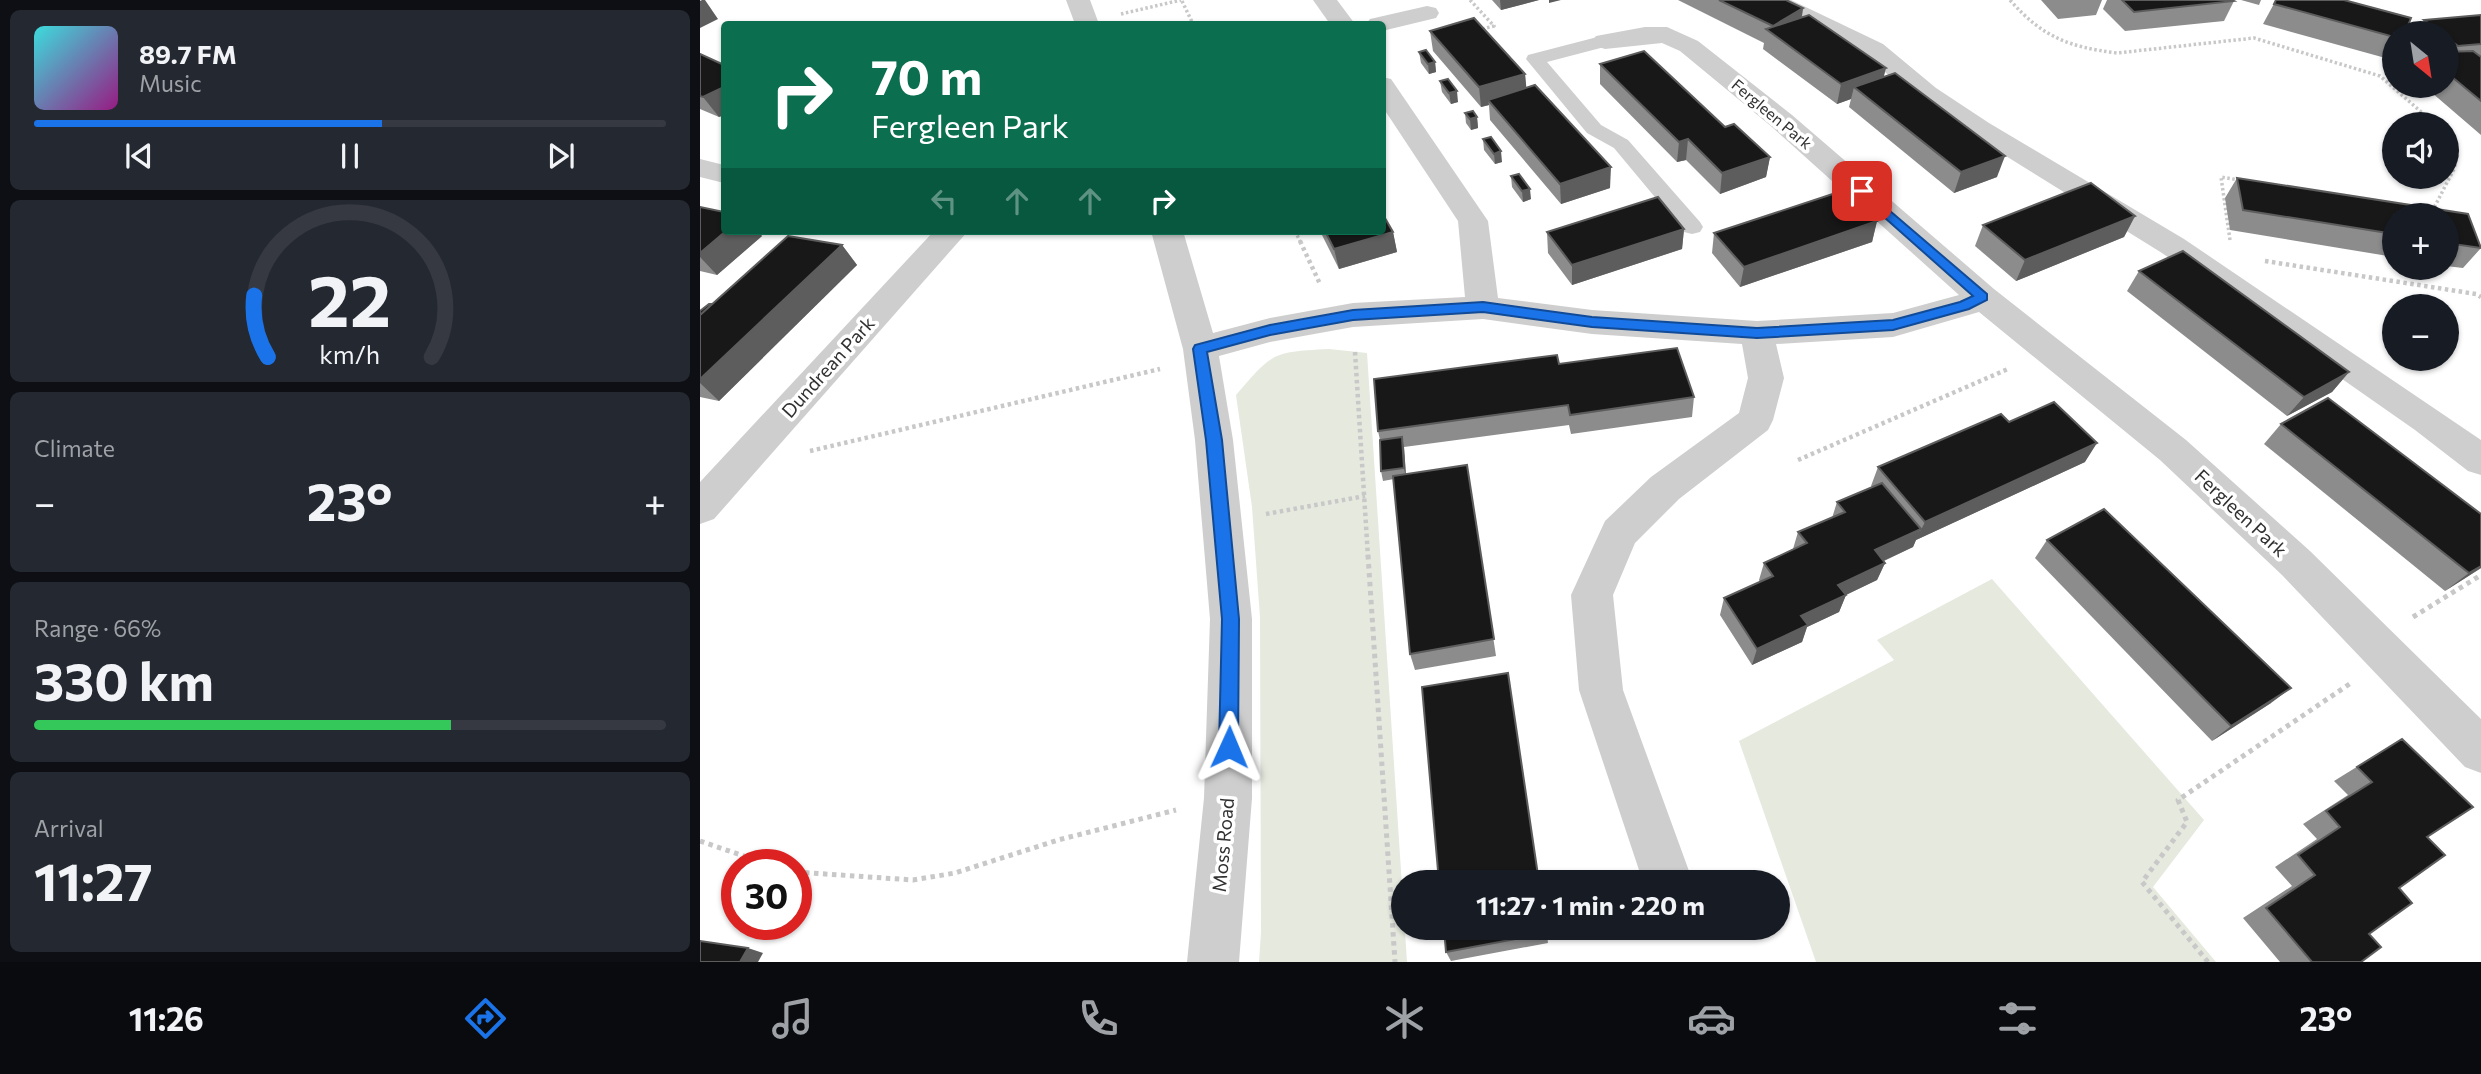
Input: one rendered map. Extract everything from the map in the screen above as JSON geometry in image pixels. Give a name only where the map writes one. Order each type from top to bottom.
[{"type":"street","points":[[1325,0],[1340,21]]},
{"type":"street","points":[[1772,0],[1874,49],[1926,94],[2189,256],[2428,420],[2481,460]]},
{"type":"street","points":[[1386,22],[1427,13]]},
{"type":"street","name":"Fergleen Park","points":[[1605,41],[1645,35],[1667,35],[1689,46],[1782,121],[1982,297],[2173,450],[2296,564],[2481,751]]},
{"type":"street","points":[[1386,91],[1473,221],[1483,307]]},
{"type":"street","points":[[700,168],[721,173]]},
{"type":"street","name":"Dundrean Park","points":[[701,505],[948,235]]},
{"type":"street","name":"Moss Road","points":[[1168,235],[1201,354],[1214,440],[1230,619],[1228,798],[1213,962]]},
{"type":"street","points":[[1201,354],[1345,316],[1483,307],[1592,322],[1757,333],[1893,325],[1964,306],[1982,297]]},
{"type":"street","points":[[1664,870],[1601,690],[1592,595],[1619,533],[1665,488],[1755,420],[1766,378],[1757,333]]},
{"type":"lane","points":[[1605,41],[1535,60],[1594,129],[1621,144],[1692,227]]},
{"type":"path","points":[[1083,15],[1181,0],[1192,21]]},
{"type":"path","points":[[1427,13],[1446,39],[1494,26],[1470,0]]},
{"type":"path","points":[[2010,0],[2037,29],[2061,40],[2100,51],[2117,53],[2254,38],[2380,76],[2421,112]]},
{"type":"path","points":[[2189,256],[2233,260],[2221,177],[2248,181]]},
{"type":"path","points":[[1297,235],[1345,316],[1364,496],[1395,962]]},
{"type":"path","points":[[2260,260],[2476,293],[2481,297]]},
{"type":"path","points":[[1798,460],[2051,352]]},
{"type":"path","points":[[735,469],[1201,354]]},
{"type":"path","points":[[1222,522],[1364,496]]},
{"type":"path","points":[[2208,962],[2142,882],[2187,822],[2178,800],[2309,709],[2381,650],[2481,575]]},
{"type":"path","points":[[812,874],[913,880],[955,873],[1058,840],[1228,798]]},
{"type":"path","points":[[700,841],[724,849]]},
{"type":"shaded area","points":[[1329,349],[1367,353],[1401,870],[1391,870],[1391,940],[1406,940],[1407,962],[1259,962],[1260,617],[1252,507],[1236,395],[1267,362],[1296,351]]},
{"type":"shaded area","points":[[1992,579],[2204,820],[2153,887],[2216,962],[1816,962],[1790,887],[1790,870],[1784,870],[1739,741],[1894,660],[1877,640]]},
{"type":"building","points":[[1719,0],[1786,0],[1803,8],[1773,26]]},
{"type":"building","points":[[2122,0],[2232,0],[2234,1],[2134,12]]},
{"type":"building","points":[[2276,0],[2344,0],[2411,18],[2410,21],[2382,21],[2382,34],[2274,4]]},
{"type":"building","points":[[1809,15],[1886,68],[1841,84],[1766,29]]},
{"type":"building","points":[[2481,15],[2481,44],[2459,46],[2459,21],[2424,20]]},
{"type":"building","points":[[1474,18],[1525,74],[1479,87],[1430,31]]},
{"type":"building","points":[[1426,50],[1435,62],[1428,64],[1419,52]]},
{"type":"building","points":[[1644,51],[1725,127],[1734,124],[1770,157],[1722,173],[1688,139],[1679,142],[1600,64]]},
{"type":"building","points":[[2473,51],[2481,57],[2481,101],[2459,83],[2459,52]]},
{"type":"building","points":[[700,54],[721,64],[721,88],[700,96]]},
{"type":"building","points":[[1895,73],[2005,156],[1961,172],[1854,87]]},
{"type":"building","points":[[1448,79],[1457,91],[1449,93],[1440,81]]},
{"type":"building","points":[[1535,85],[1611,167],[1560,184],[1488,100]]},
{"type":"building","points":[[1473,111],[1477,117],[1470,119],[1465,113]]},
{"type":"building","points":[[1491,137],[1501,151],[1494,154],[1483,139]]},
{"type":"building","points":[[1519,174],[1530,189],[1522,191],[1511,176]]},
{"type":"building","points":[[2237,178],[2397,203],[2382,203],[2382,232],[2243,210]]},
{"type":"building","points":[[2091,183],[2135,216],[2025,260],[1983,225]]},
{"type":"building","points":[[1845,190],[1877,221],[1744,267],[1714,233]]},
{"type":"building","points":[[1658,197],[1684,229],[1572,265],[1547,232]]},
{"type":"building","points":[[700,207],[721,211],[721,235],[700,253]]},
{"type":"building","points":[[2459,213],[2468,214],[2481,248],[2459,245]]},
{"type":"building","points":[[1386,220],[1393,232],[1386,234]]},
{"type":"building","points":[[1327,235],[1383,235],[1334,249]]},
{"type":"building","points":[[788,236],[842,245],[700,379],[700,315]]},
{"type":"building","points":[[2183,251],[2349,372],[2304,397],[2139,271]]},
{"type":"building","points":[[712,304],[700,315],[700,311]]},
{"type":"building","points":[[1677,348],[1694,397],[1570,415],[1568,405],[1378,431],[1374,379],[1557,355],[1559,364]]},
{"type":"building","points":[[2328,398],[2481,514],[2481,566],[2469,573],[2281,424]]},
{"type":"building","points":[[2054,402],[2097,443],[1925,522],[1878,467],[2001,414],[2009,422]]},
{"type":"building","points":[[1402,437],[1404,468],[1381,471],[1380,440]]},
{"type":"building","points":[[1467,465],[1494,639],[1410,654],[1393,476]]},
{"type":"building","points":[[1882,483],[1921,529],[1875,550],[1885,563],[1838,585],[1846,595],[1801,616],[1808,625],[1757,649],[1724,598],[1773,576],[1764,563],[1807,543],[1798,532],[1845,512],[1837,502]]},
{"type":"building","points":[[2104,509],[2291,688],[2231,726],[2047,540]]},
{"type":"building","points":[[1508,673],[1537,870],[1438,870],[1422,687]]},
{"type":"building","points":[[2402,739],[2473,807],[2427,837],[2445,855],[2399,888],[2412,903],[2369,934],[2381,947],[2361,962],[2312,962],[2266,908],[2315,875],[2298,855],[2340,827],[2326,811],[2372,782],[2357,767]]},
{"type":"building","points":[[1445,940],[1510,940],[1446,952]]},
{"type":"building","points":[[700,941],[748,948],[740,962],[700,962]]},
{"type":"route","points":[[1229,747],[1230,619],[1214,440],[1200,349],[1336,316],[1483,307],[1592,322],[1757,333],[1893,325],[1964,306],[1982,297],[1862,191]]}]
